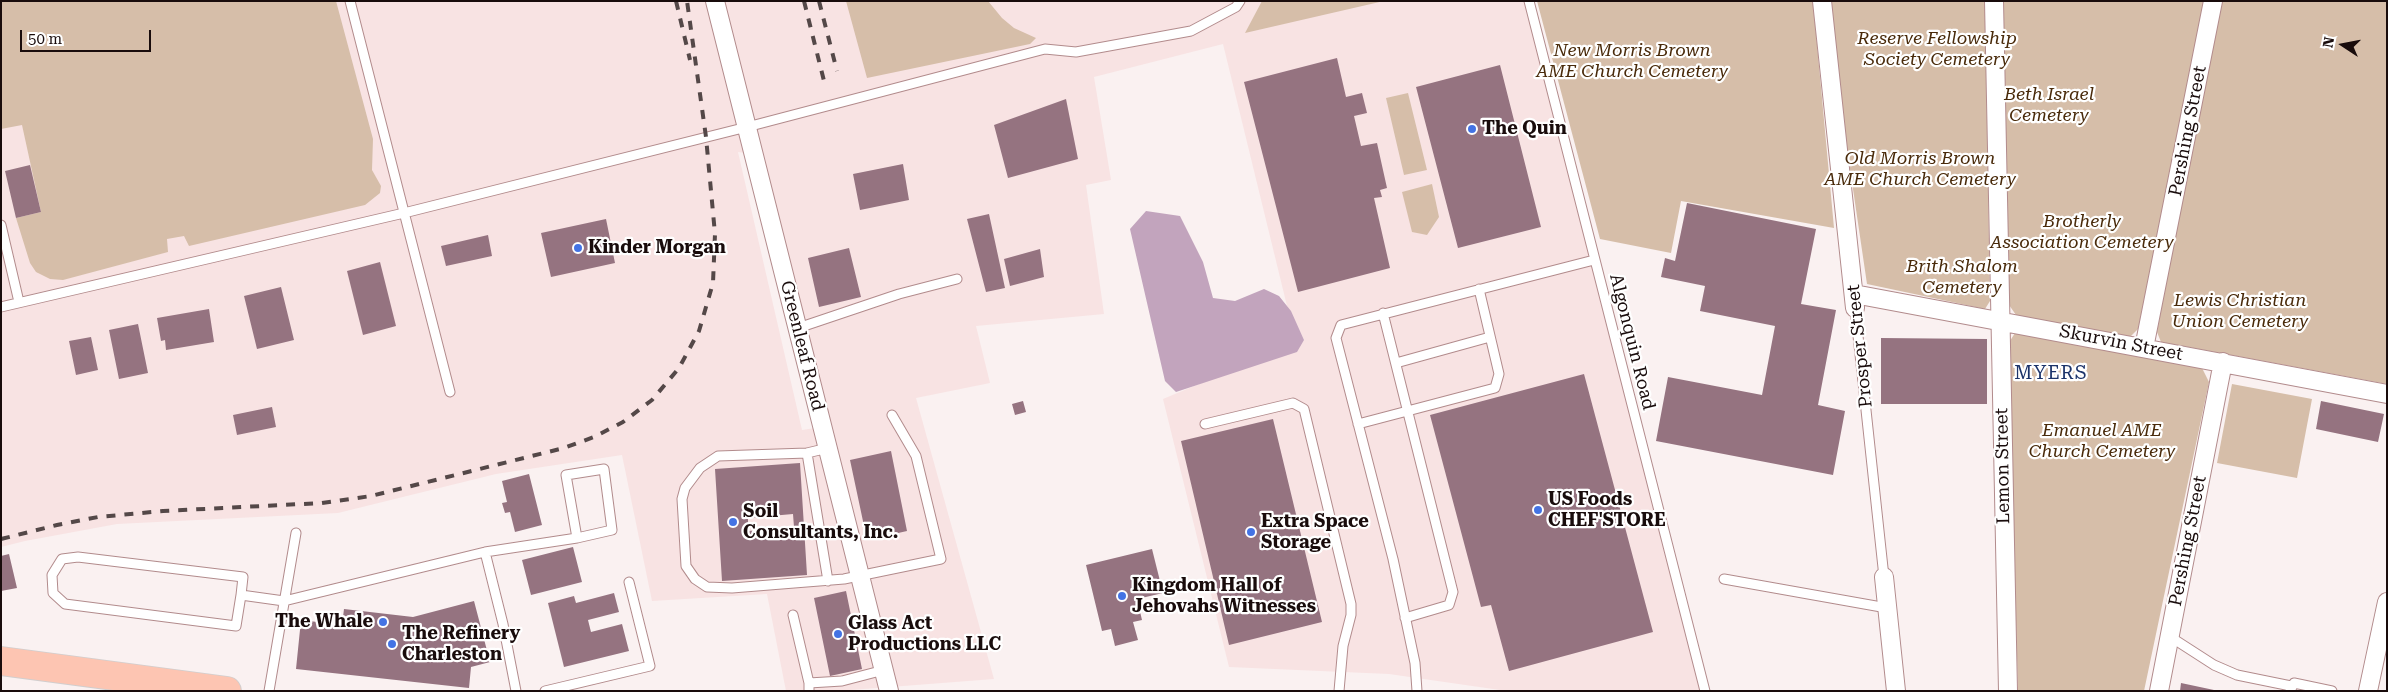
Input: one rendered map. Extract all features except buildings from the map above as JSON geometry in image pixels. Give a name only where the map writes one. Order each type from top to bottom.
[{"type":"main road","points":[[1,662],[122,681],[177,688],[226,691]]},
{"type":"street","name":"Greenleaf Road","points":[[715,1],[889,691]]},
{"type":"street","name":"Prosper Street","points":[[1822,1],[1855,301]]},
{"type":"street","name":"Lemon Street","points":[[1994,1],[2008,691]]},
{"type":"street","name":"Pershing Street","points":[[2144,348],[2213,1]]},
{"type":"street","name":"Skurvin Street","points":[[1855,301],[2000,320],[2387,394]]},
{"type":"street","name":"Pershing Street","points":[[2159,691],[2223,362]]},
{"type":"street","name":"Prosper Street","points":[[1884,577],[1896,691]]},
{"type":"street","points":[[2368,691],[2387,602]]},
{"type":"lane","points":[[350,1],[450,392]]},
{"type":"lane","points":[[1,307],[404,213],[747,127],[1045,49],[1076,52],[1191,31],[1236,7],[1240,1]]},
{"type":"lane","name":"Algonquin Road","points":[[1529,1],[1705,691]]},
{"type":"lane","points":[[1,225],[19,302]]},
{"type":"lane","points":[[1418,691],[1415,663],[1405,618],[1336,338],[1341,326],[1383,313],[1594,260]]},
{"type":"lane","points":[[798,328],[899,294],[957,279]]},
{"type":"lane","points":[[1358,424],[1495,388],[1499,374],[1480,289]]},
{"type":"lane","name":"Prosper Street","points":[[1855,301],[1884,577]]},
{"type":"lane","points":[[1383,313],[1453,592],[1449,605],[1405,618]]},
{"type":"lane","points":[[1396,363],[1490,337]]},
{"type":"lane","points":[[1205,424],[1293,403],[1304,410],[1351,604],[1349,625],[1342,646],[1339,691]]},
{"type":"lane","points":[[828,448],[807,453],[718,456],[700,468],[685,488],[682,499],[686,566],[695,579],[707,587],[732,588],[828,581],[941,559],[916,456],[892,415]]},
{"type":"lane","points":[[807,453],[828,581]]},
{"type":"lane","points":[[242,595],[284,601],[485,552],[577,538],[612,530],[604,469],[566,475],[577,538]]},
{"type":"lane","points":[[269,691],[296,533]]},
{"type":"lane","points":[[485,552],[503,624],[516,691]]},
{"type":"lane","points":[[78,557],[243,577],[242,595],[236,626],[64,604],[53,593],[52,575],[62,559],[78,557]]},
{"type":"lane","points":[[1724,579],[1887,608]]},
{"type":"lane","points":[[545,691],[650,666],[629,582]]},
{"type":"lane","points":[[793,616],[809,687],[884,670]]},
{"type":"lane","points":[[2169,636],[2214,665],[2237,675],[2290,688],[2294,683],[2332,691]]},
{"type":"shaded area","points":[[1,1],[1529,1],[1705,691],[1507,691],[1389,674],[1229,667],[1163,399],[1304,340],[1287,306],[1223,44],[1094,77],[1111,180],[1086,185],[1104,314],[976,326],[990,383],[916,398],[994,679],[838,691],[786,691],[767,594],[652,601],[622,455],[496,474],[338,513],[117,524],[1,547]],"holes":[[[738,152],[761,155],[822,427],[802,430]]]},
{"type":"shaded area","points":[[1146,211],[1180,216],[1203,262],[1213,298],[1235,301],[1264,289],[1279,296],[1291,311],[1304,340],[1297,352],[1176,392],[1165,381],[1130,229]]},
{"type":"green space","points":[[1,1],[336,1],[373,139],[372,170],[381,186],[380,193],[365,205],[189,246],[184,236],[167,239],[168,252],[63,280],[50,279],[36,272],[30,263],[16,218],[41,212],[22,125],[1,129]]},
{"type":"green space","points":[[846,1],[988,1],[1002,18],[1014,28],[1036,38],[1030,44],[867,78]]},
{"type":"green space","points":[[1262,1],[1384,1],[1245,33]]},
{"type":"green space","name":"New Morris Brown AME Church Cemetery","points":[[1537,1],[1813,1],[1834,228],[1681,201],[1671,253],[1600,239]]},
{"type":"green space","points":[[1830,1],[1985,1],[1990,301],[1985,309],[1867,284],[1839,94]]},
{"type":"green space","points":[[2001,1],[2205,1],[2138,329],[2130,337],[2016,315],[2007,302]]},
{"type":"green space","name":"Lewis Christian Union Cemetery","points":[[2222,1],[2387,1],[2387,384],[2161,342],[2157,332],[2202,91]]},
{"type":"green space","points":[[1408,93],[1427,170],[1404,175],[1386,98]]},
{"type":"green space","points":[[1432,184],[1439,217],[1427,235],[1412,232],[1402,192]]},
{"type":"green space","name":"Emanuel AME Church Cemetery","points":[[2015,333],[2201,366],[2209,382],[2144,691],[2018,691],[2008,344]]},
{"type":"green space","points":[[2232,384],[2312,399],[2297,478],[2217,463]]},
{"type":"railway","points":[[676,1],[690,60]]},
{"type":"railway","points":[[1,539],[98,517],[163,511],[322,503],[371,496],[564,448],[594,437],[623,422],[652,400],[679,368],[699,331],[713,283],[715,234],[706,137],[687,1]]},
{"type":"railway","points":[[804,1],[824,81]]},
{"type":"railway","points":[[819,1],[837,71]]},
{"type":"place","name":"The Quin","points":[[1472,129]]},
{"type":"place","name":"Kinder Morgan","points":[[578,248]]},
{"type":"place","name":"US Foods CHEF'STORE","points":[[1538,510]]},
{"type":"place","name":"Soil Consultants, Inc.","points":[[733,522]]},
{"type":"place","name":"Extra Space Storage","points":[[1251,532]]},
{"type":"place","name":"Kingdom Hall of Jehovahs Witnesses","points":[[1122,596]]},
{"type":"place","name":"The Whale","points":[[383,622]]},
{"type":"place","name":"Glass Act Productions LLC","points":[[838,634]]},
{"type":"place","name":"The Refinery Charleston","points":[[392,644]]},
{"type":"district","name":"MYERS","points":[[2051,373]]},
{"type":"park label","name":"Reserve Fellowship Society Cemetery","points":[[1937,49]]},
{"type":"park label","name":"Beth Israel Cemetery","points":[[2049,105]]},
{"type":"park label","name":"Old Morris Brown AME Church Cemetery","points":[[1920,169]]},
{"type":"park label","name":"Brotherly Association Cemetery","points":[[2082,232]]},
{"type":"park label","name":"Brith Shalom Cemetery","points":[[1962,277]]}]
